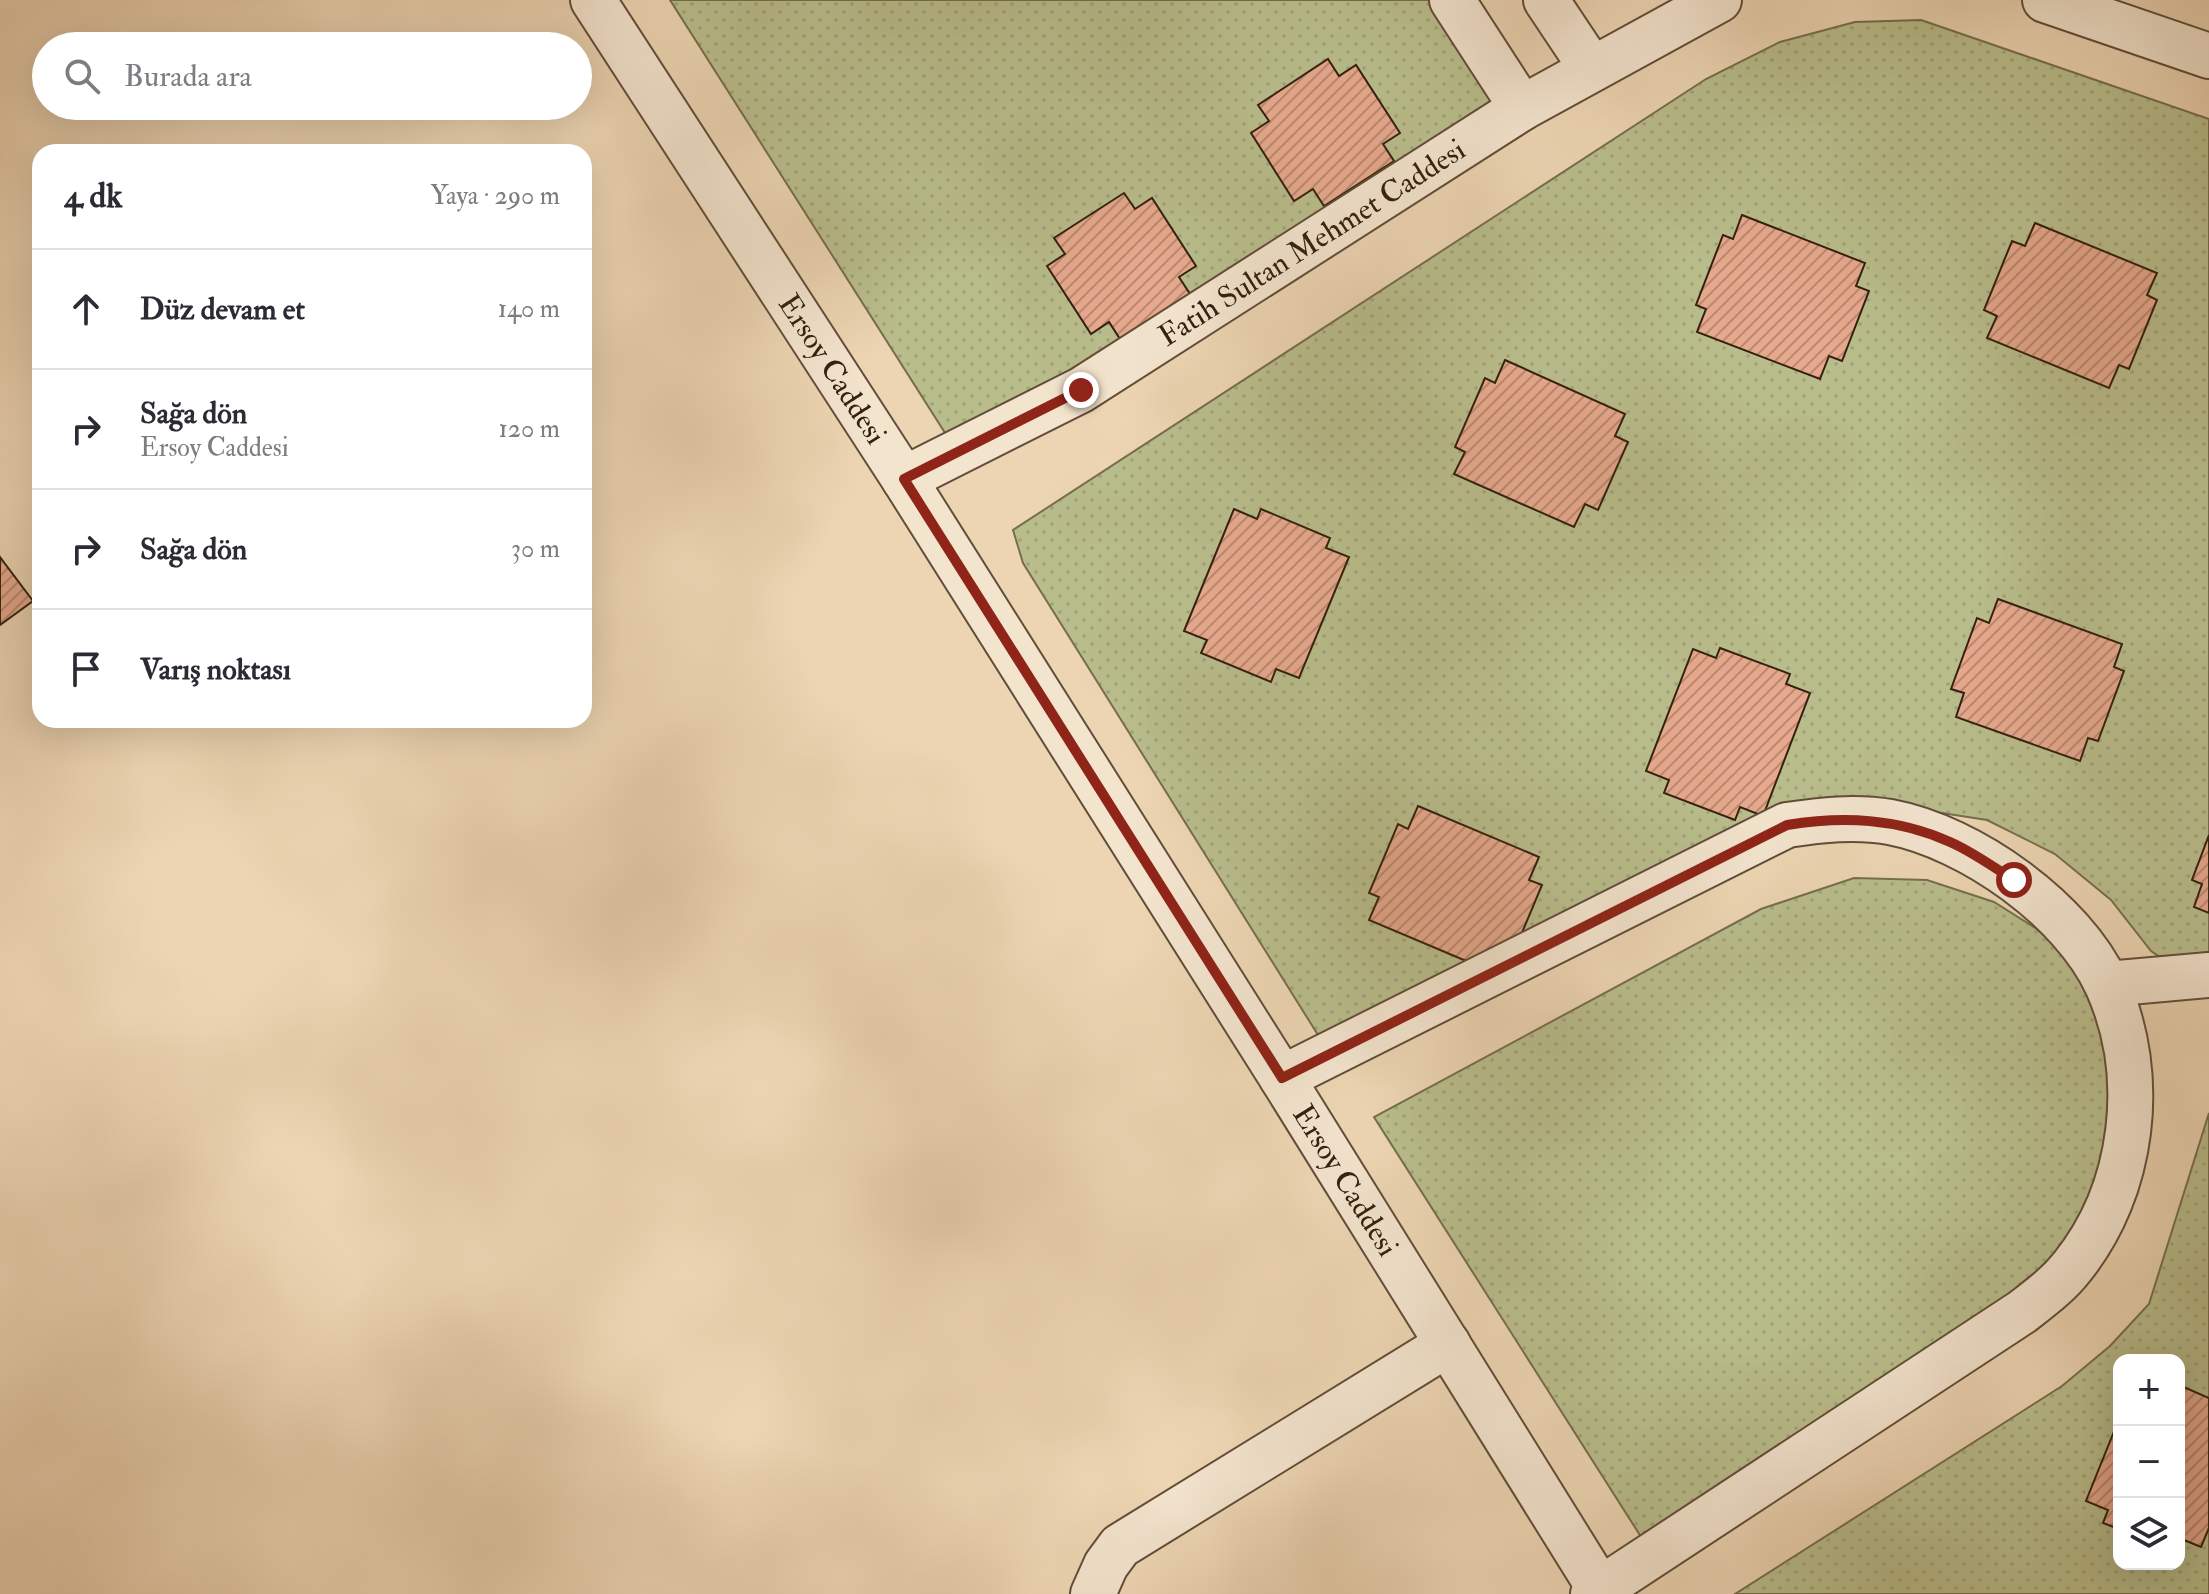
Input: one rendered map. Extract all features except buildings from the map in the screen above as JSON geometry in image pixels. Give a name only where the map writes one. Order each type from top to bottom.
[{"type":"street","name":"Ersoy Caddesi","points":[[593,0],[904,479],[1448,1344],[1599,1593]]},
{"type":"street","points":[[1452,0],[1522,108]]},
{"type":"street","points":[[1546,0],[1592,69]]},
{"type":"street","name":"Fatih Sultan Mehmet Caddesi","points":[[904,479],[1081,390],[1522,108],[1719,0]]},
{"type":"street","points":[[2045,0],[2209,56]]},
{"type":"street","points":[[1282,1078],[1787,825],[1820,820],[1889,822],[1952,842],[2014,880],[2059,917],[2091,957],[2107,984],[2125,1041],[2131,1097],[2127,1137],[2113,1195],[2090,1242],[2071,1269],[2022,1312],[1599,1593]]},
{"type":"street","points":[[2107,984],[2209,975]]},
{"type":"street","points":[[1093,1594],[1106,1565],[1120,1546],[1448,1344]]},
{"type":"green space","points":[[670,0],[1435,0],[1505,110],[961,458]]},
{"type":"green space","points":[[1921,20],[2209,119],[2209,975],[2189,977],[2151,951],[2111,900],[2055,854],[1987,820],[1916,809],[1823,817],[1328,1051],[1023,563],[1013,530],[1706,79],[1780,42],[1855,22]]},
{"type":"green space","points":[[1854,878],[1927,880],[1994,902],[2061,944],[2131,1076],[2107,1249],[1664,1573],[1374,1117],[1761,909]]},
{"type":"green space","points":[[2209,1113],[2209,1594],[1735,1594],[2062,1386],[2110,1346],[2149,1304]]},
{"type":"route","points":[[1081,390],[904,479],[1282,1078],[1787,825],[1820,820],[1889,822],[1952,842],[2014,880]]}]
